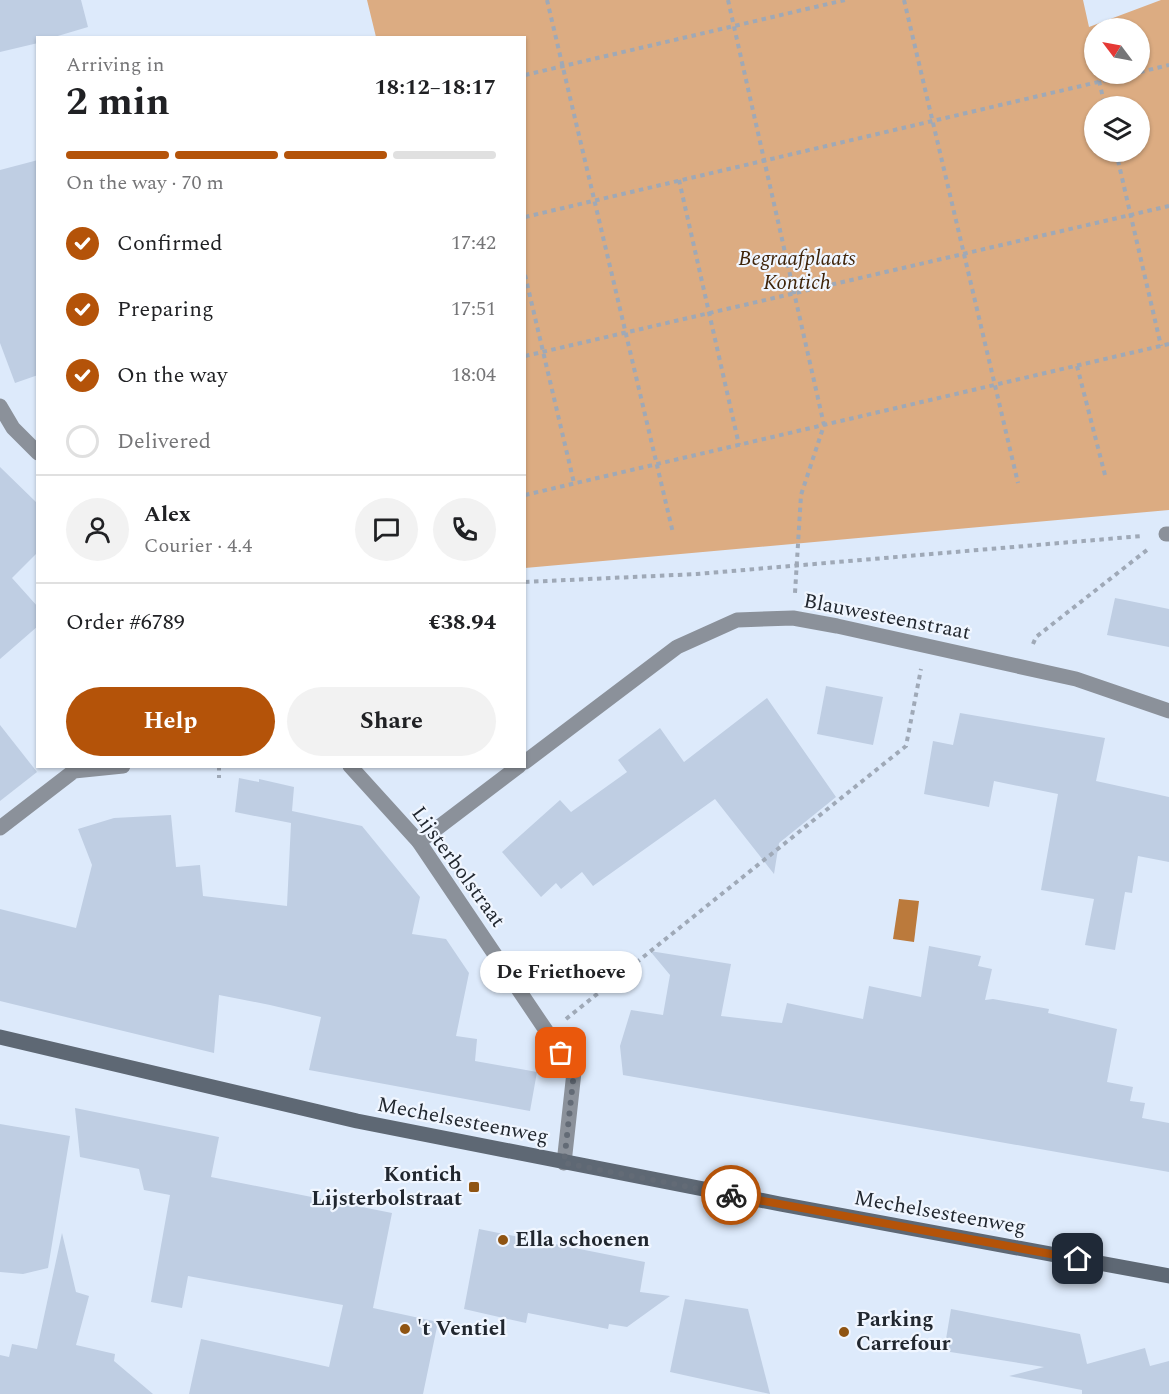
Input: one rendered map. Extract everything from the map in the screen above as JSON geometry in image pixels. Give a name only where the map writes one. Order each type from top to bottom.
[{"type":"street","points":[[0,406],[14,428],[36,451]]},
{"type":"street","name":"Blauwesteenstraat","points":[[526,761],[677,648],[736,620],[793,618],[925,645],[1076,679],[1169,711]]},
{"type":"street","points":[[0,828],[74,771],[103,768]]},
{"type":"street","name":"Lijsterbolstraat","points":[[352,768],[419,842],[574,1072],[564,1163]]},
{"type":"street","points":[[419,842],[516,768]]},
{"type":"street","name":"Mechelsesteenweg","points":[[0,1037],[357,1121],[564,1163],[1169,1276]]},
{"type":"path","points":[[547,0],[673,534]]},
{"type":"path","points":[[728,0],[796,292],[824,424],[801,495],[796,566]]},
{"type":"path","points":[[526,75],[845,0]]},
{"type":"path","points":[[904,0],[1018,483]]},
{"type":"path","points":[[1150,70],[1169,65]]},
{"type":"path","points":[[526,217],[1087,84]]},
{"type":"path","points":[[1118,162],[1161,346]]},
{"type":"path","points":[[680,180],[740,445]]},
{"type":"path","points":[[526,356],[1169,206]]},
{"type":"path","points":[[526,279],[574,483]]},
{"type":"path","points":[[526,495],[1169,344]]},
{"type":"path","points":[[1077,366],[1105,475]]},
{"type":"path","points":[[526,582],[697,574],[1168,534]]},
{"type":"path","points":[[1024,666],[1036,637],[1168,534]]},
{"type":"path","points":[[549,1034],[906,746],[925,645]]},
{"type":"path","points":[[219,768],[219,778]]},
{"type":"green space","name":"Begraafplaats Kontich","points":[[367,0],[1083,0],[1087,18],[1084,18],[1084,84],[1150,84],[1150,18],[1113,18],[1161,0],[1169,0],[1169,510],[526,568],[526,36],[376,36]]},
{"type":"shaded area","points":[[899,899],[919,901],[914,942],[893,939]]},
{"type":"building","points":[[0,0],[81,0],[88,27],[58,36],[36,36],[36,43],[0,52]]},
{"type":"building","points":[[36,161],[36,376],[15,383],[0,343],[0,170]]},
{"type":"building","points":[[0,467],[36,502],[36,554],[12,578],[36,605],[36,628],[0,659]]},
{"type":"building","points":[[1115,598],[1169,609],[1169,647],[1107,635]]},
{"type":"building","points":[[826,686],[883,697],[873,745],[817,734]]},
{"type":"building","points":[[767,698],[836,797],[779,843],[774,874],[715,799],[593,886],[582,872],[561,889],[556,883],[541,897],[502,852],[560,800],[571,812],[627,772],[618,760],[660,728],[684,762]]},
{"type":"building","points":[[960,713],[1105,738],[1096,781],[1169,797],[1169,862],[1138,856],[1132,893],[1125,892],[1115,950],[1085,945],[1094,899],[1041,890],[1058,794],[994,781],[989,807],[924,794],[933,741],[953,745]]},
{"type":"building","points":[[0,725],[37,772],[0,801]]},
{"type":"building","points":[[239,778],[259,782],[259,779],[294,787],[292,811],[362,826],[420,897],[412,934],[446,939],[469,973],[456,1036],[477,1039],[475,1061],[537,1072],[530,1111],[309,1070],[321,1017],[270,1005],[219,995],[214,1053],[0,1001],[0,909],[76,928],[92,865],[78,829],[114,818],[171,815],[176,867],[200,865],[203,896],[287,906],[291,823],[235,812]]},
{"type":"building","points":[[929,946],[981,956],[978,966],[992,969],[985,1000],[993,999],[1049,1009],[1048,1013],[1117,1029],[1107,1082],[1133,1087],[1130,1101],[1145,1103],[1142,1118],[1169,1123],[1169,1172],[623,1075],[620,1046],[631,1010],[663,1015],[670,975],[650,951],[731,964],[721,1016],[782,1023],[787,1003],[863,1019],[869,986],[921,997]]},
{"type":"building","points":[[75,1108],[219,1137],[211,1177],[392,1213],[373,1308],[438,1322],[423,1394],[189,1394],[201,1339],[329,1367],[343,1305],[188,1276],[182,1308],[151,1302],[170,1195],[144,1190],[139,1169],[80,1157]]},
{"type":"building","points":[[0,1124],[70,1136],[48,1268],[23,1274],[0,1272]]},
{"type":"building","points":[[479,1229],[645,1262],[640,1292],[670,1296],[627,1327],[609,1324],[608,1329],[528,1313],[526,1323],[464,1309]]},
{"type":"building","points":[[62,1233],[76,1292],[89,1296],[76,1345],[115,1354],[114,1361],[153,1394],[0,1394],[0,1355],[9,1357],[12,1344],[37,1349]]},
{"type":"building","points":[[685,1299],[748,1309],[770,1394],[670,1372]]},
{"type":"building","points":[[951,1309],[1080,1334],[1087,1364],[1145,1348],[1150,1366],[1169,1361],[1169,1394],[1082,1394],[1082,1390],[1009,1376],[1044,1367],[944,1351]]},
{"type":"way so far","points":[[561,1053],[574,1072],[564,1163],[731,1195]]},
{"type":"place","name":"De Friethoeve","points":[[561,1053]]},
{"type":"place","name":"Kontich Lijsterbolstraat","points":[[474,1187]]},
{"type":"place","name":"Ella schoenen","points":[[503,1240]]},
{"type":"place","name":"'t Ventiel","points":[[405,1329]]},
{"type":"place","name":"Parking Carrefour","points":[[844,1332]]},
{"type":"route","points":[[731,1195],[1078,1259]]}]
